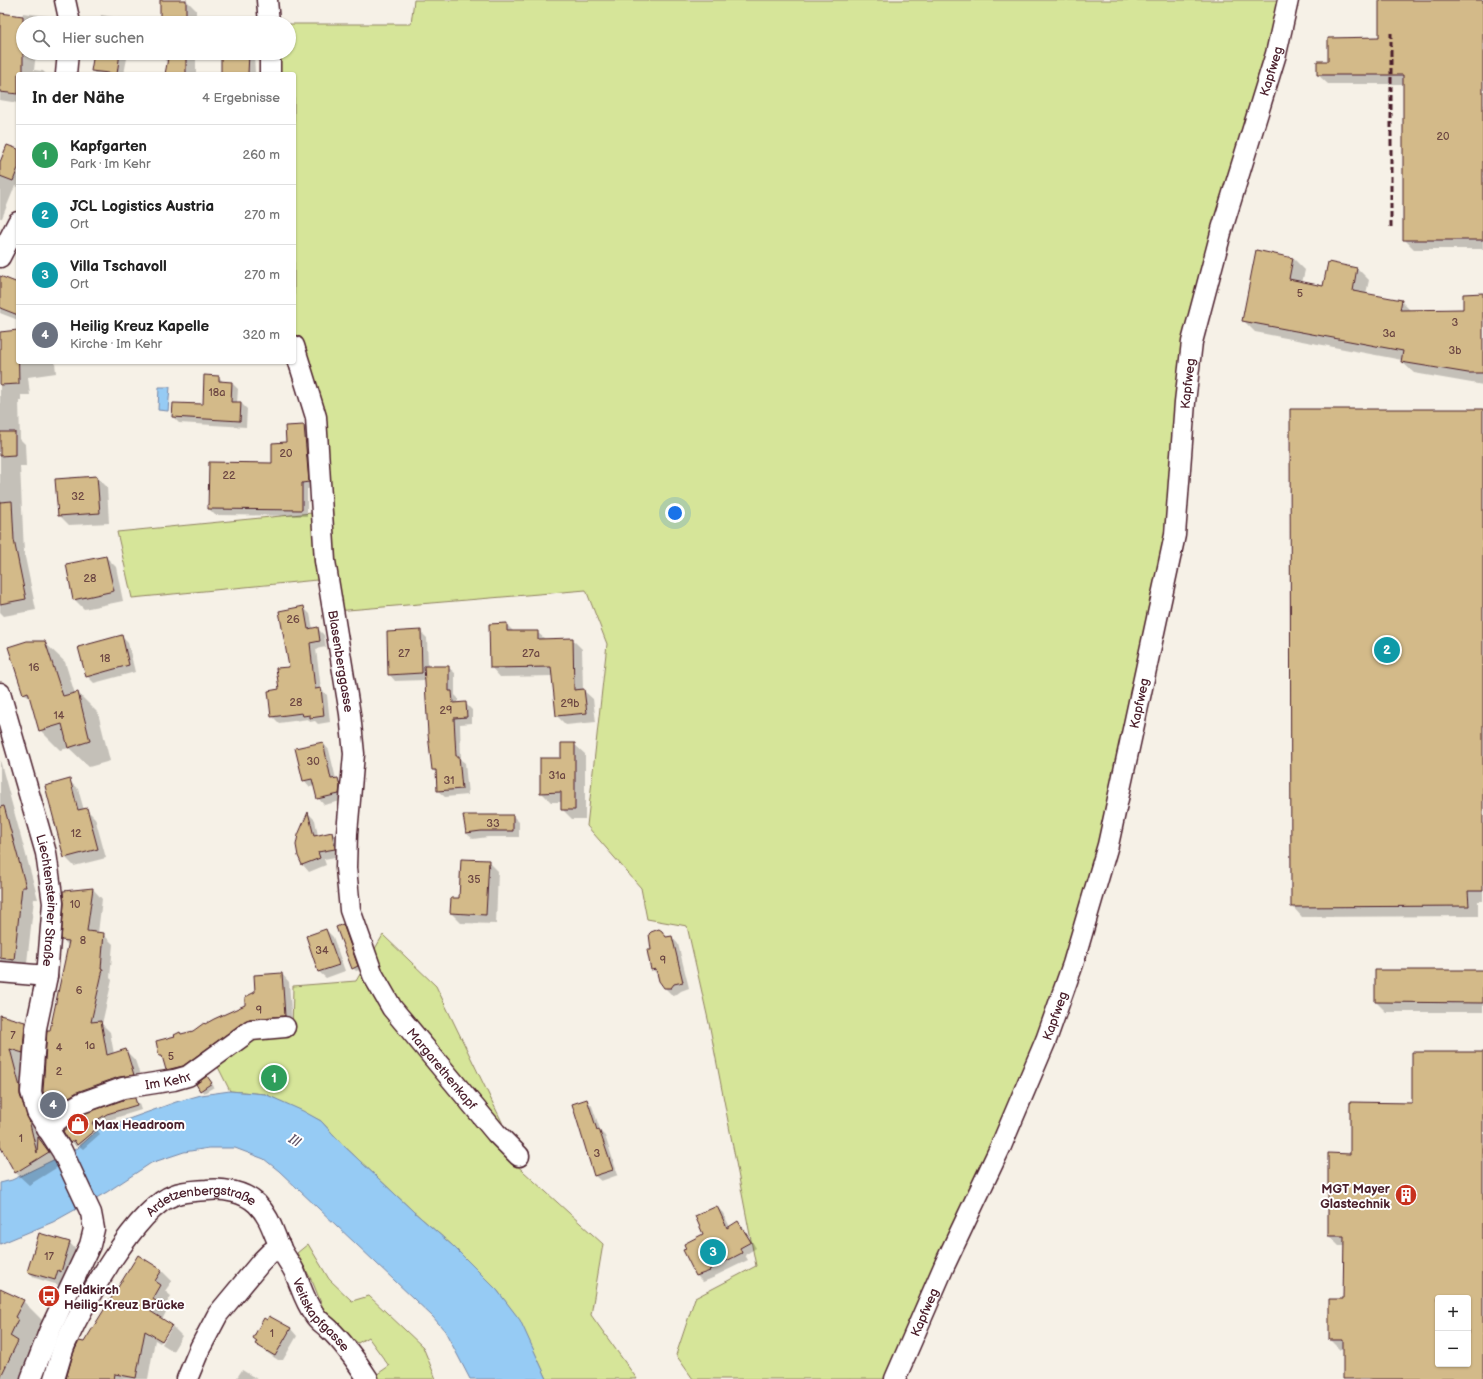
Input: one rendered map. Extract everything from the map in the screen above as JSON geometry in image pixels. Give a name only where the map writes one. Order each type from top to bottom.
[{"type":"street","points":[[267,0],[268,16]]},
{"type":"street","name":"Kapfweg","points":[[895,1379],[945,1264],[1001,1146],[1046,1040],[1073,964],[1108,845],[1174,535],[1185,402],[1192,342],[1222,229],[1276,54],[1288,0]]},
{"type":"street","points":[[67,1],[69,16]]},
{"type":"street","points":[[66,72],[67,60]]},
{"type":"street","points":[[270,60],[270,72]]},
{"type":"street","points":[[0,257],[16,226]]},
{"type":"street","name":"Blasenberggasse","points":[[296,352],[316,417],[325,560],[350,714],[354,754],[347,833],[346,868],[350,910],[373,976]]},
{"type":"street","name":"Liechtensteiner Straße","points":[[0,693],[46,853],[53,903],[47,976],[36,1028],[31,1092],[37,1112],[62,1151],[93,1221],[90,1245],[49,1332],[31,1379]]},
{"type":"street","points":[[0,972],[47,976]]},
{"type":"street","name":"Margarethenkapf","points":[[373,976],[392,1008],[496,1133],[519,1156]]},
{"type":"street","name":"Im Kehr","points":[[47,1129],[71,1109],[81,1103],[123,1088],[174,1080],[188,1076],[252,1030],[285,1027]]},
{"type":"street","name":"Ardetzenbergstraße","points":[[54,1379],[66,1342],[91,1293],[138,1224],[156,1205],[173,1195],[187,1192],[215,1189],[234,1192],[247,1197],[257,1204],[268,1218],[280,1246]]},
{"type":"street","points":[[187,1379],[200,1348],[218,1314],[262,1261],[280,1246]]},
{"type":"street","name":"Veitskapfgasse","points":[[280,1246],[295,1273],[314,1315],[329,1329],[368,1379]]},
{"type":"green space","points":[[414,0],[1288,0],[1192,342],[1175,535],[1073,964],[895,1379],[693,1379],[676,1355],[695,1298],[756,1266],[710,1028],[687,926],[647,919],[641,888],[587,826],[607,644],[586,590],[324,612],[317,580],[132,598],[117,532],[312,513],[309,422],[288,364],[296,364],[296,72],[263,72],[263,60],[296,60],[296,24],[411,24]]},
{"type":"green space","points":[[383,935],[436,986],[502,1122],[512,1161],[603,1244],[591,1315],[637,1379],[547,1379],[519,1320],[497,1290],[453,1246],[414,1212],[342,1144],[321,1121],[265,1094],[230,1091],[217,1065],[250,1039],[280,1033],[292,1035],[293,986],[356,981]]},
{"type":"green space","points":[[308,1244],[329,1279],[352,1301],[369,1296],[423,1347],[436,1379],[378,1379],[376,1375],[389,1366],[368,1337],[358,1343],[340,1329],[323,1308],[313,1283],[297,1253]]},
{"type":"water","points":[[159,387],[170,387],[168,411],[158,410]]},
{"type":"water","name":"Ill","points":[[230,1091],[265,1094],[321,1121],[342,1144],[414,1212],[453,1246],[497,1290],[520,1320],[547,1379],[470,1379],[445,1331],[433,1317],[279,1171],[264,1159],[235,1148],[209,1148],[184,1152],[151,1163],[107,1192],[53,1222],[0,1244],[0,1183],[12,1180],[78,1148],[98,1130],[176,1102],[201,1095]]},
{"type":"building","points":[[160,0],[186,0],[186,16],[160,16]]},
{"type":"building","points":[[1379,0],[1483,0],[1483,240],[1403,240],[1403,75],[1317,75],[1317,61],[1328,61],[1328,38],[1379,37]]},
{"type":"building","points":[[0,13],[23,16],[16,16],[16,60],[23,60],[23,72],[16,72],[16,94],[0,92]]},
{"type":"building","points":[[93,60],[119,60],[117,72],[91,71]]},
{"type":"building","points":[[168,60],[186,60],[186,72],[165,72]]},
{"type":"building","points":[[221,60],[249,60],[248,72],[221,72]]},
{"type":"building","points":[[7,145],[16,148],[16,173],[13,181],[0,176],[0,162]]},
{"type":"building","points":[[1256,250],[1293,258],[1289,279],[1323,286],[1328,262],[1357,268],[1353,291],[1402,300],[1400,310],[1463,309],[1463,294],[1483,293],[1483,373],[1468,373],[1401,362],[1403,351],[1242,321]]},
{"type":"building","points":[[0,276],[16,282],[16,314],[0,308]]},
{"type":"building","points":[[16,330],[16,364],[19,364],[19,384],[0,385],[0,332]]},
{"type":"building","points":[[204,375],[219,376],[219,381],[232,382],[231,402],[241,402],[240,421],[172,417],[173,403],[203,404]]},
{"type":"building","points":[[1290,409],[1483,409],[1483,891],[1468,891],[1469,906],[1291,907]]},
{"type":"building","points":[[304,425],[309,482],[302,483],[302,510],[208,509],[209,462],[272,463],[272,443],[286,442],[285,426]]},
{"type":"building","points":[[0,432],[15,432],[15,455],[0,456]]},
{"type":"building","points":[[97,476],[100,513],[58,516],[55,479]]},
{"type":"building","points":[[12,501],[14,540],[26,599],[0,604],[0,502]]},
{"type":"building","points":[[106,556],[114,591],[73,600],[66,564]]},
{"type":"building","points":[[304,606],[308,629],[318,627],[320,641],[310,643],[315,689],[321,688],[324,716],[310,718],[310,715],[303,716],[302,713],[271,717],[268,691],[279,689],[276,668],[289,667],[279,611]]},
{"type":"building","points":[[507,623],[507,631],[538,631],[538,639],[573,638],[574,690],[584,689],[587,713],[556,716],[551,667],[490,668],[489,624]]},
{"type":"building","points":[[421,630],[422,673],[388,675],[387,632]]},
{"type":"building","points":[[122,635],[129,665],[86,677],[78,647]]},
{"type":"building","points":[[27,641],[45,641],[63,696],[78,692],[90,741],[68,748],[62,724],[39,731],[28,692],[23,694],[8,647]]},
{"type":"building","points":[[424,666],[449,666],[449,691],[452,691],[453,703],[466,702],[467,717],[454,718],[456,756],[459,756],[462,789],[437,791],[436,770],[432,770],[428,734]]},
{"type":"building","points":[[323,742],[331,779],[338,778],[340,786],[339,794],[317,799],[312,779],[303,781],[295,748]]},
{"type":"building","points":[[561,743],[575,743],[575,810],[561,810],[561,792],[540,793],[540,758],[561,758]]},
{"type":"building","points":[[70,779],[78,810],[87,808],[98,849],[64,858],[45,786]]},
{"type":"building","points":[[4,806],[26,887],[22,887],[14,960],[0,958],[0,807]]},
{"type":"building","points":[[308,812],[314,836],[332,832],[335,849],[318,852],[320,858],[302,865],[298,856],[296,845],[298,835]]},
{"type":"building","points":[[463,815],[513,815],[513,831],[481,831],[466,833]]},
{"type":"building","points":[[461,859],[489,860],[486,915],[450,913],[451,898],[459,898]]},
{"type":"building","points":[[93,888],[87,931],[104,933],[101,969],[103,969],[91,1022],[101,1021],[107,1055],[126,1049],[134,1075],[119,1077],[77,1092],[50,1111],[43,1091],[47,1030],[50,1030],[69,941],[61,940],[64,904],[63,891]]},
{"type":"building","points":[[343,924],[358,966],[352,969],[336,927]]},
{"type":"building","points":[[326,929],[339,965],[318,972],[306,936]]},
{"type":"building","points":[[659,929],[666,937],[672,936],[683,982],[674,984],[671,988],[664,988],[659,981],[656,969],[651,970],[647,950],[651,950],[649,934]]},
{"type":"building","points":[[1375,970],[1483,970],[1483,1003],[1375,1002]]},
{"type":"building","points":[[282,973],[285,1016],[250,1019],[245,1021],[183,1066],[166,1070],[162,1056],[159,1056],[156,1041],[175,1036],[174,1035],[180,1032],[181,1034],[193,1031],[204,1023],[205,1024],[245,1005],[245,997],[255,992],[254,975]]},
{"type":"building","points":[[0,1015],[25,1022],[23,1053],[10,1049],[20,1087],[20,1095],[29,1120],[37,1153],[38,1137],[49,1152],[15,1173],[0,1146]]},
{"type":"building","name":"MGT Mayer Glastechnik","points":[[1412,1052],[1483,1052],[1483,1379],[1343,1379],[1343,1340],[1329,1340],[1329,1299],[1343,1299],[1344,1236],[1328,1236],[1328,1153],[1350,1154],[1350,1102],[1412,1103]]},
{"type":"building","points":[[207,1076],[212,1083],[200,1091],[196,1084]]},
{"type":"building","points":[[135,1098],[137,1105],[107,1114],[92,1123],[96,1129],[77,1145],[74,1140],[70,1143],[63,1131],[86,1113],[126,1099]]},
{"type":"building","points":[[587,1099],[597,1130],[599,1129],[613,1170],[594,1176],[572,1104]]},
{"type":"building","points":[[717,1206],[727,1228],[738,1221],[751,1242],[740,1248],[742,1253],[709,1270],[710,1271],[696,1276],[683,1250],[686,1249],[684,1244],[703,1234],[695,1216]]},
{"type":"building","points":[[39,1233],[70,1242],[61,1272],[58,1270],[55,1280],[27,1272]]},
{"type":"building","points":[[138,1255],[162,1270],[155,1281],[161,1285],[153,1299],[156,1301],[150,1311],[172,1325],[162,1341],[145,1331],[136,1378],[115,1374],[114,1379],[66,1379],[73,1354],[79,1341],[84,1342]]},
{"type":"building","points":[[0,1289],[24,1300],[15,1317],[18,1319],[10,1336],[18,1341],[0,1378]]},
{"type":"building","points":[[269,1316],[291,1328],[275,1356],[255,1344],[257,1341],[253,1338],[264,1318],[267,1320]]},
{"type":"railway","points":[[1391,33],[1391,227]]},
{"type":"place","name":"JCL Logistics Austria","points":[[1387,650]]},
{"type":"place","name":"Kapfgarten","points":[[274,1078]]},
{"type":"place","name":"Heilig Kreuz Kapelle","points":[[53,1105]]},
{"type":"place","name":"Max Headroom","points":[[78,1124]]},
{"type":"place","name":"MGT Mayer Glastechnik","points":[[1406,1195]]},
{"type":"place","name":"Villa Tschavoll","points":[[713,1252]]},
{"type":"place","name":"Feldkirch Heilig-Kreuz Brücke","points":[[49,1296]]}]
